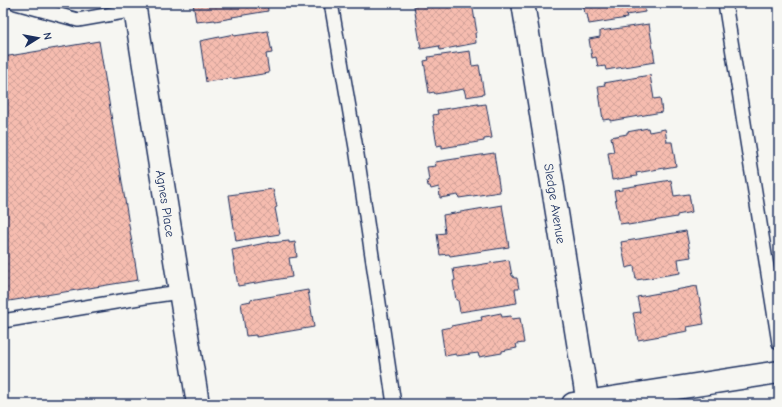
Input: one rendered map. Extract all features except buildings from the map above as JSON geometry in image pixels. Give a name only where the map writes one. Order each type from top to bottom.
[{"type":"street","name":"Sledge Avenue","points":[[523,3],[583,403]]},
{"type":"street","name":"Agnes Place","points":[[135,6],[198,404]]},
{"type":"street","points":[[583,403],[779,372]]},
{"type":"lane","points":[[16,3],[78,20],[135,6]]},
{"type":"lane","points":[[331,3],[356,148],[394,404]]},
{"type":"lane","points":[[725,3],[779,343]]},
{"type":"lane","points":[[3,321],[180,292]]}]
